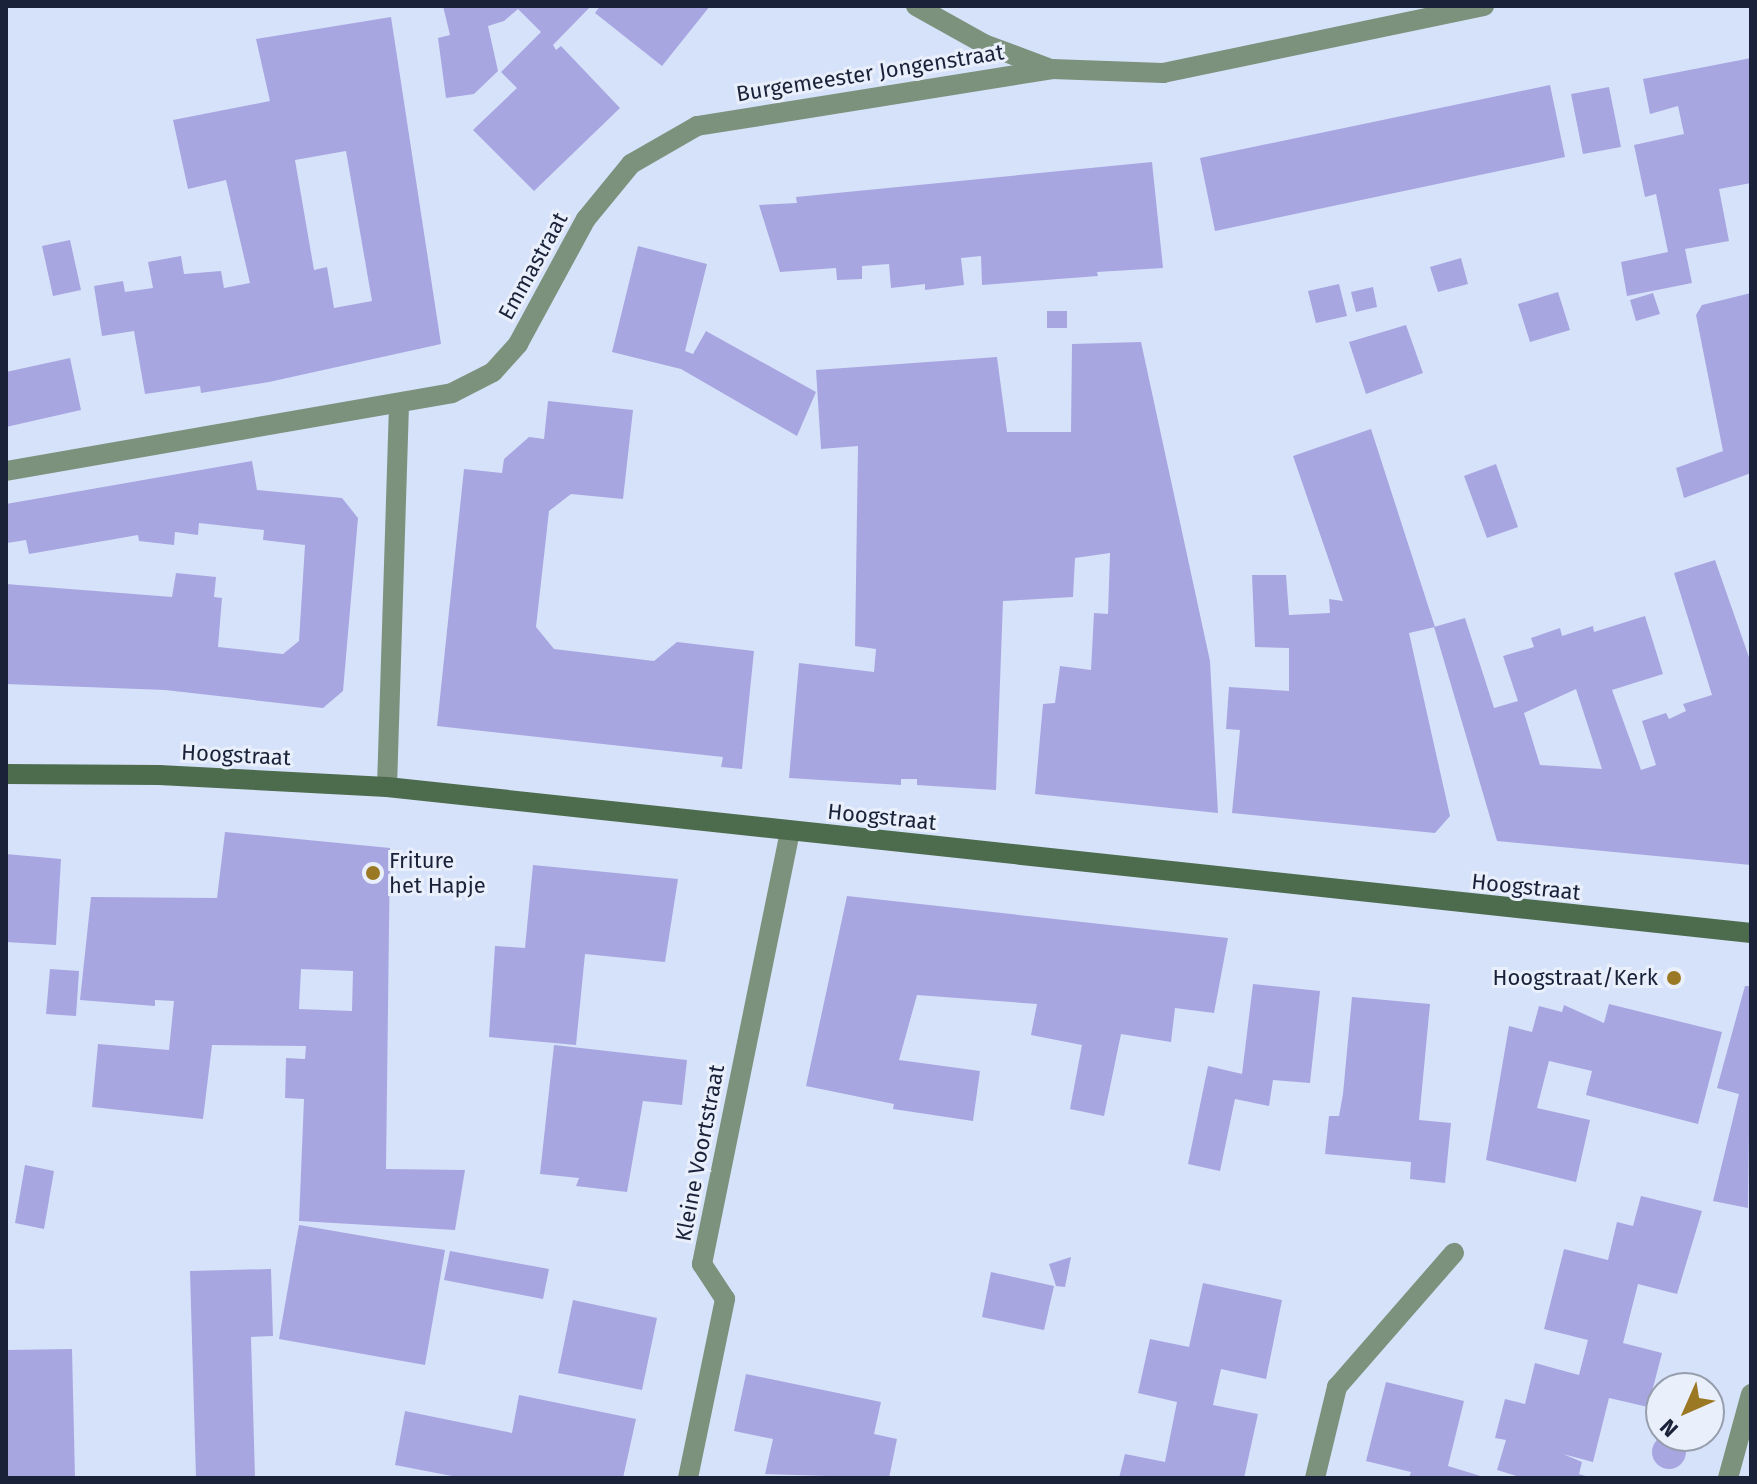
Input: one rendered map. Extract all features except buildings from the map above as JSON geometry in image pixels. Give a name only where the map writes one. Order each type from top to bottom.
[{"type":"main road","name":"Hoogstraat","points":[[6,774],[159,775],[387,787],[1751,933]]},
{"type":"street","name":"Burgemeester Jongenstraat","points":[[916,6],[984,44],[1052,69]]},
{"type":"street","name":"Burgemeester Jongenstraat","points":[[697,126],[1052,69],[1163,73],[1484,6]]},
{"type":"street","name":"Emmastraat","points":[[6,471],[452,393],[493,372],[518,344],[586,219],[631,164],[697,126]]},
{"type":"street","points":[[387,787],[399,404]]},
{"type":"street","name":"Kleine Voortstraat","points":[[688,1478],[725,1299],[702,1264],[790,831]]},
{"type":"street","points":[[1315,1478],[1337,1387],[1454,1253]]},
{"type":"street","points":[[1728,1478],[1751,1394]]},
{"type":"place","name":"Friture het Hapje","points":[[373,873]]},
{"type":"place","name":"Hoogstraat/Kerk","points":[[1674,978]]}]
